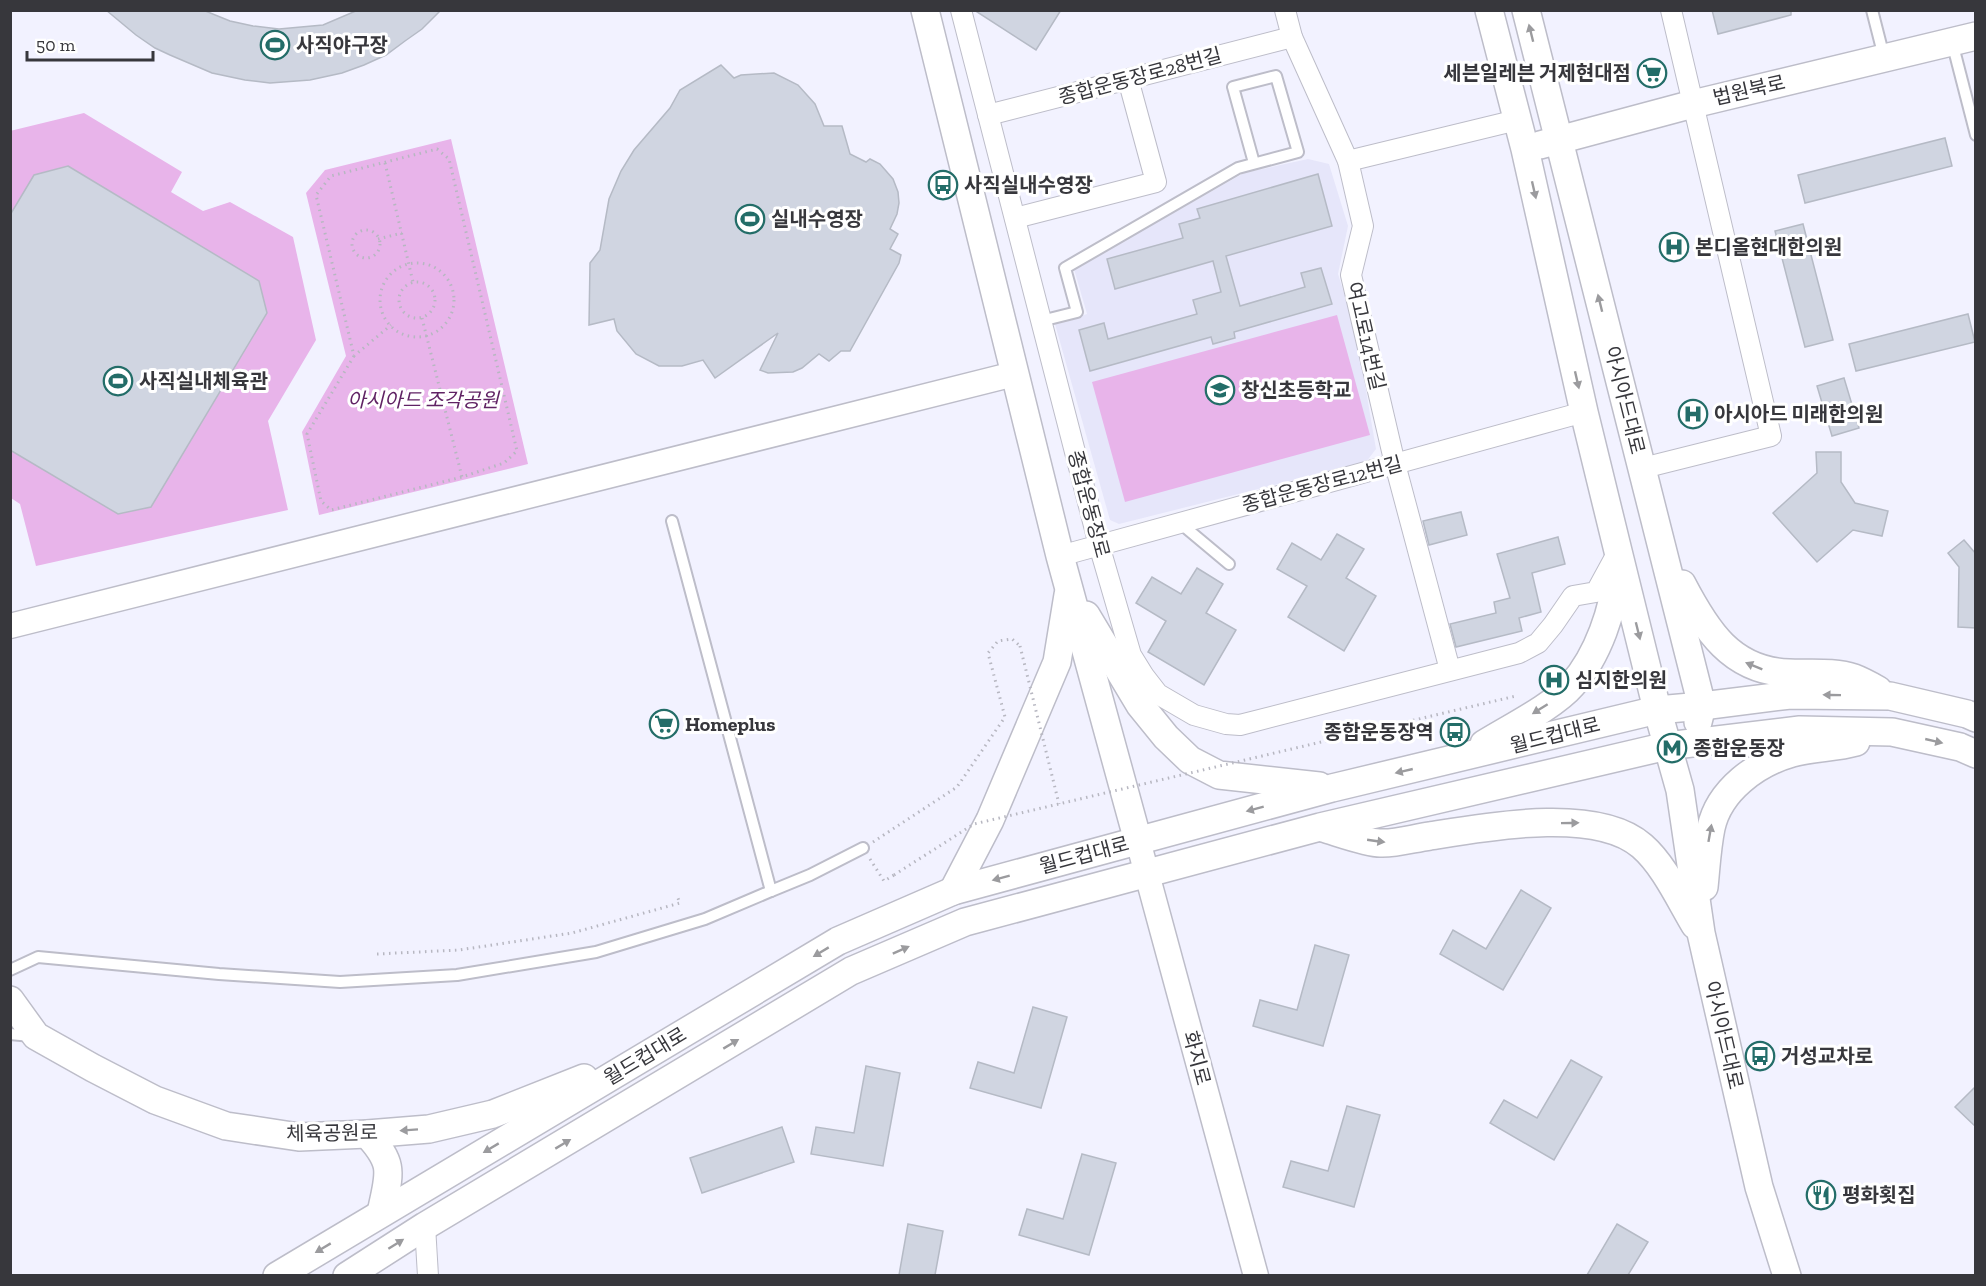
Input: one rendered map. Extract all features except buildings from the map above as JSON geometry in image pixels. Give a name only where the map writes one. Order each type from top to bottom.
[{"type":"main road","name":"종합운동장로","points":[[925,10],[1060,556],[1138,841]]},
{"type":"main road","name":"아시아드대로","points":[[1489,10],[1525,149],[1584,412],[1657,710],[1680,745]]},
{"type":"main road","name":"아시아드대로","points":[[1526,10],[1702,706],[1680,745],[1680,790],[1701,933],[1759,1187],[1787,1275]]},
{"type":"main road","name":"법원북로","points":[[1525,149],[1693,104],[1964,39]]},
{"type":"main road","points":[[1661,543],[1703,623],[1725,648],[1742,661],[1762,669],[1786,673],[1853,678],[1890,696]]},
{"type":"main road","points":[[1461,758],[1552,702],[1572,686],[1592,654],[1612,607],[1618,551]]},
{"type":"main road","points":[[1069,588],[1140,705],[1166,737],[1190,760],[1219,775],[1332,788]]},
{"type":"main road","points":[[953,891],[990,820],[1057,662],[1069,588]]},
{"type":"main road","name":"월드컵대로","points":[[277,1275],[838,942],[953,891],[1332,788],[1657,710],[1790,695],[1890,696],[1976,718]]},
{"type":"main road","name":"월드컵대로","points":[[347,1275],[851,971],[965,922],[1320,827],[1680,745],[1800,730],[1892,732],[1960,747],[1976,754]]},
{"type":"main road","points":[[1701,933],[1711,827],[1717,810],[1729,792],[1746,776],[1767,763],[1793,753],[1840,747],[1892,732]]},
{"type":"main road","points":[[1320,827],[1380,843],[1488,827],[1587,823],[1604,827],[1630,837],[1653,855],[1701,933]]},
{"type":"main road","name":"체육공원로","points":[[10,1000],[23,1035],[155,1100],[226,1126],[299,1137],[429,1129],[493,1114],[561,1086],[645,1056]]},
{"type":"main road","points":[[367,1134],[382,1150],[388,1164],[388,1180],[381,1213]]},
{"type":"street","name":"종합운동장로","points":[[961,10],[1100,545],[1131,655],[1158,694],[1194,715],[1226,724],[1240,725],[1520,653],[1538,643],[1573,596],[1596,592],[1618,551]]},
{"type":"street","name":"여고로14번길","points":[[1285,10],[1292,37],[1348,161],[1363,226],[1351,275],[1395,464],[1450,670]]},
{"type":"street","points":[[1642,468],[1771,436],[1671,10]]},
{"type":"street","name":"종합운동장로28번길","points":[[988,116],[1292,37]]},
{"type":"street","points":[[1015,218],[1156,182],[1128,79]]},
{"type":"street","points":[[1348,161],[1517,120]]},
{"type":"street","points":[[10,626],[1014,374]]},
{"type":"street","name":"종합운동장로12번길","points":[[1060,556],[1584,412]]},
{"type":"street","name":"화지로","points":[[1138,841],[1256,1275]]},
{"type":"street","points":[[425,1226],[428,1275]]},
{"type":"lane","points":[[1872,10],[1884,58]]},
{"type":"lane","points":[[1964,39],[1976,135]]},
{"type":"lane","points":[[1041,321],[1077,312],[1065,268],[1238,168],[1298,152],[1276,76],[1233,87],[1254,163]]},
{"type":"lane","points":[[672,521],[771,891]]},
{"type":"lane","points":[[1179,523],[1229,564]]},
{"type":"lane","points":[[10,970],[38,957],[219,974],[340,982],[457,975],[596,952],[705,919],[810,875],[862,848]]},
{"type":"path","points":[[354,356],[316,195],[331,176],[436,149],[449,159],[517,451],[504,463],[462,477],[331,510],[321,501],[307,434],[354,356],[391,325]]},
{"type":"path","points":[[385,162],[413,282]]},
{"type":"path","points":[[369,231],[378,239],[379,250],[372,257],[359,257],[353,250],[353,238],[360,232],[369,231]]},
{"type":"path","points":[[378,239],[402,233]]},
{"type":"path","points":[[409,264],[427,264],[438,269],[447,277],[453,288],[452,312],[447,322],[438,331],[426,336],[402,334],[384,317],[380,306],[385,282],[392,272],[409,264]]},
{"type":"path","points":[[413,282],[423,282],[429,285],[435,295],[434,307],[422,318],[403,313],[398,302],[402,290],[413,282]]},
{"type":"path","points":[[422,318],[462,477]]},
{"type":"path","points":[[1059,804],[1020,646],[1012,639],[998,641],[988,653],[1005,717],[957,787],[862,848],[884,881],[974,824],[990,820],[1059,804],[1516,696]]},
{"type":"path","points":[[377,954],[459,950],[572,933],[680,903],[677,896]]},
{"type":"shaded area","name":"창신초등학교","points":[[1308,159],[1329,164],[1348,226],[1338,274],[1356,332],[1376,449],[1366,462],[1119,524],[1110,520],[1055,324],[1087,314],[1074,269],[1244,173]]},
{"type":"green space","points":[[84,113],[182,172],[171,192],[203,211],[230,202],[293,237],[316,340],[268,421],[288,510],[36,566],[20,504],[11,498],[10,131]]},
{"type":"green space","name":"아시아드 조각공원","points":[[451,139],[528,464],[319,515],[302,432],[346,356],[306,193],[325,170]]},
{"type":"green space","points":[[1337,315],[1370,435],[1125,502],[1092,382]]},
{"type":"place","name":"사직야구장","points":[[275,45]]},
{"type":"place","name":"세븐일레븐 거제현대점","points":[[1652,73]]},
{"type":"place","name":"사직실내수영장","points":[[943,185]]},
{"type":"place","name":"실내수영장","points":[[750,219]]},
{"type":"place","name":"본디올현대한의원","points":[[1674,247]]},
{"type":"place","name":"사직실내체육관","points":[[118,381]]},
{"type":"place","name":"창신초등학교","points":[[1220,390]]},
{"type":"place","name":"아시아드 미래한의원","points":[[1693,414]]},
{"type":"place","name":"심지한의원","points":[[1554,680]]},
{"type":"place","name":"Homeplus","points":[[664,724]]},
{"type":"place","name":"종합운동장역","points":[[1455,732]]},
{"type":"place","name":"종합운동장","points":[[1672,748]]},
{"type":"place","name":"거성교차로","points":[[1760,1056]]},
{"type":"place","name":"평화횟집","points":[[1821,1195]]}]
